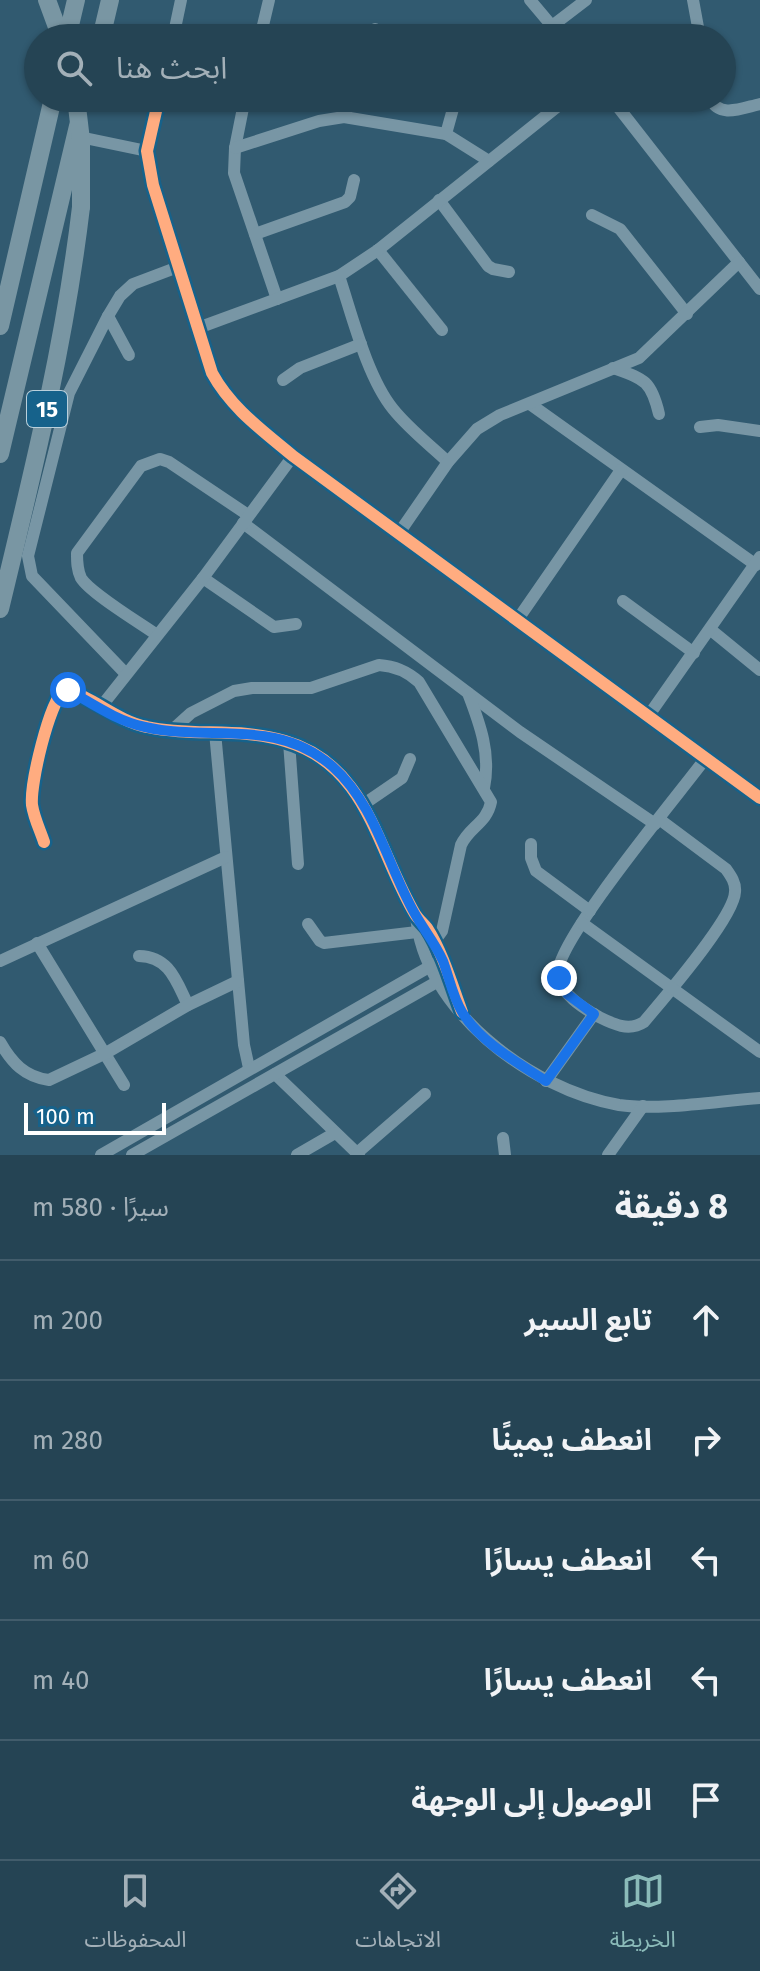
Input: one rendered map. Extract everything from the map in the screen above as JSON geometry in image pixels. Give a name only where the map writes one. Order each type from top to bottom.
[{"type":"highway","points":[[47,0],[58,24]]},
{"type":"highway","points":[[68,24],[76,0]]},
{"type":"highway","points":[[104,24],[110,0]]},
{"type":"highway","points":[[0,326],[50,112]]},
{"type":"highway","name":"15","points":[[0,609],[52,389],[74,271],[81,207],[78,112]]},
{"type":"highway","points":[[0,454],[81,112]]},
{"type":"street","points":[[176,24],[181,0]]},
{"type":"street","points":[[263,24],[269,0]]},
{"type":"street","points":[[530,0],[550,24]]},
{"type":"street","points":[[555,24],[586,0]]},
{"type":"street","points":[[693,0],[697,24]]},
{"type":"street","points":[[736,109],[760,104]]},
{"type":"street","points":[[156,112],[147,151],[153,185],[212,373],[236,409],[293,456],[760,798]]},
{"type":"street","points":[[242,112],[234,173],[277,299]]},
{"type":"street","points":[[344,117],[346,112]]},
{"type":"street","points":[[446,134],[452,112]]},
{"type":"street","points":[[198,328],[339,276],[378,250],[550,112]]},
{"type":"street","points":[[622,112],[760,289]]},
{"type":"street","points":[[235,148],[319,121],[344,117],[446,134],[489,161]]},
{"type":"street","points":[[75,136],[147,151]]},
{"type":"street","points":[[255,234],[345,202],[354,180]]},
{"type":"street","points":[[439,200],[488,266],[509,272]]},
{"type":"street","points":[[592,215],[620,229],[687,314]]},
{"type":"street","points":[[378,250],[442,330]]},
{"type":"street","points":[[399,533],[448,462],[477,429],[500,415],[646,353],[739,262]]},
{"type":"street","points":[[126,674],[32,576],[28,563],[69,393],[108,316],[120,296],[133,284],[178,267]]},
{"type":"street","points":[[339,276],[361,344],[393,410],[448,462]]},
{"type":"street","points":[[108,316],[129,355]]},
{"type":"street","points":[[283,380],[300,368],[361,344]]},
{"type":"street","points":[[613,368],[648,383],[659,414]]},
{"type":"street","points":[[530,404],[621,470],[758,561],[649,715]]},
{"type":"street","points":[[700,427],[718,425],[760,431]]},
{"type":"street","points":[[100,708],[203,578],[293,456]]},
{"type":"street","points":[[157,635],[87,585],[78,570],[77,553],[141,466],[160,459],[169,462],[246,519],[468,693],[657,822],[726,869],[733,880],[736,894],[725,917],[644,1022],[637,1026],[618,1026],[594,1014],[567,994],[559,978],[560,959],[590,911],[657,822],[705,759]]},
{"type":"street","points":[[518,619],[621,470]]},
{"type":"street","points":[[203,578],[274,627],[296,624]]},
{"type":"street","points":[[623,601],[694,653]]},
{"type":"street","points":[[711,630],[760,670]]},
{"type":"street","points":[[170,732],[191,713],[242,689],[311,688],[379,665],[391,666],[419,682],[491,802],[487,816],[468,833],[461,845],[442,931],[434,942]]},
{"type":"street","points":[[44,842],[34,813],[32,793],[51,716],[64,690],[124,721],[170,732],[259,734],[289,742],[312,752],[331,766],[364,804],[416,915],[429,966],[442,979],[462,1012],[494,1046],[546,1081],[619,1105],[760,1098]]},
{"type":"street","points":[[468,693],[484,737],[487,776],[484,788]]},
{"type":"street","points":[[215,732],[249,1068]]},
{"type":"street","points":[[289,742],[298,864]]},
{"type":"street","points":[[364,804],[402,778],[410,759]]},
{"type":"street","points":[[531,844],[531,858],[536,871],[590,911]]},
{"type":"street","points":[[0,961],[226,857]]},
{"type":"street","points":[[582,923],[760,1052]]},
{"type":"street","points":[[308,924],[324,943],[422,930]]},
{"type":"street","points":[[422,930],[434,942],[442,960],[442,979]]},
{"type":"street","points":[[37,943],[124,1085]]},
{"type":"street","points":[[139,956],[151,956],[170,969],[188,1005]]},
{"type":"street","points":[[101,1155],[442,960]]},
{"type":"street","points":[[132,1155],[442,979]]},
{"type":"street","points":[[2,1049],[26,1074],[49,1080],[106,1053],[188,1005],[238,981]]},
{"type":"street","points":[[546,1081],[594,1014]]},
{"type":"street","points":[[275,1074],[358,1154],[425,1094]]},
{"type":"street","points":[[608,1155],[643,1106]]},
{"type":"street","points":[[297,1155],[335,1133]]},
{"type":"street","points":[[503,1138],[505,1155]]},
{"type":"cycle path","points":[[156,112],[147,151],[153,185],[212,373],[228,397],[293,456],[760,798]]},
{"type":"cycle path","points":[[44,842],[32,805],[32,795],[52,710],[64,690],[147,727],[250,734],[285,741],[313,753],[335,769],[353,789],[415,914],[438,948],[462,1012]]},
{"type":"route","points":[[68,690],[124,721],[143,727],[170,732],[259,734],[312,752],[331,766],[364,804],[416,915],[434,942],[462,1012],[494,1046],[546,1081],[594,1014],[567,994],[559,978]]}]
